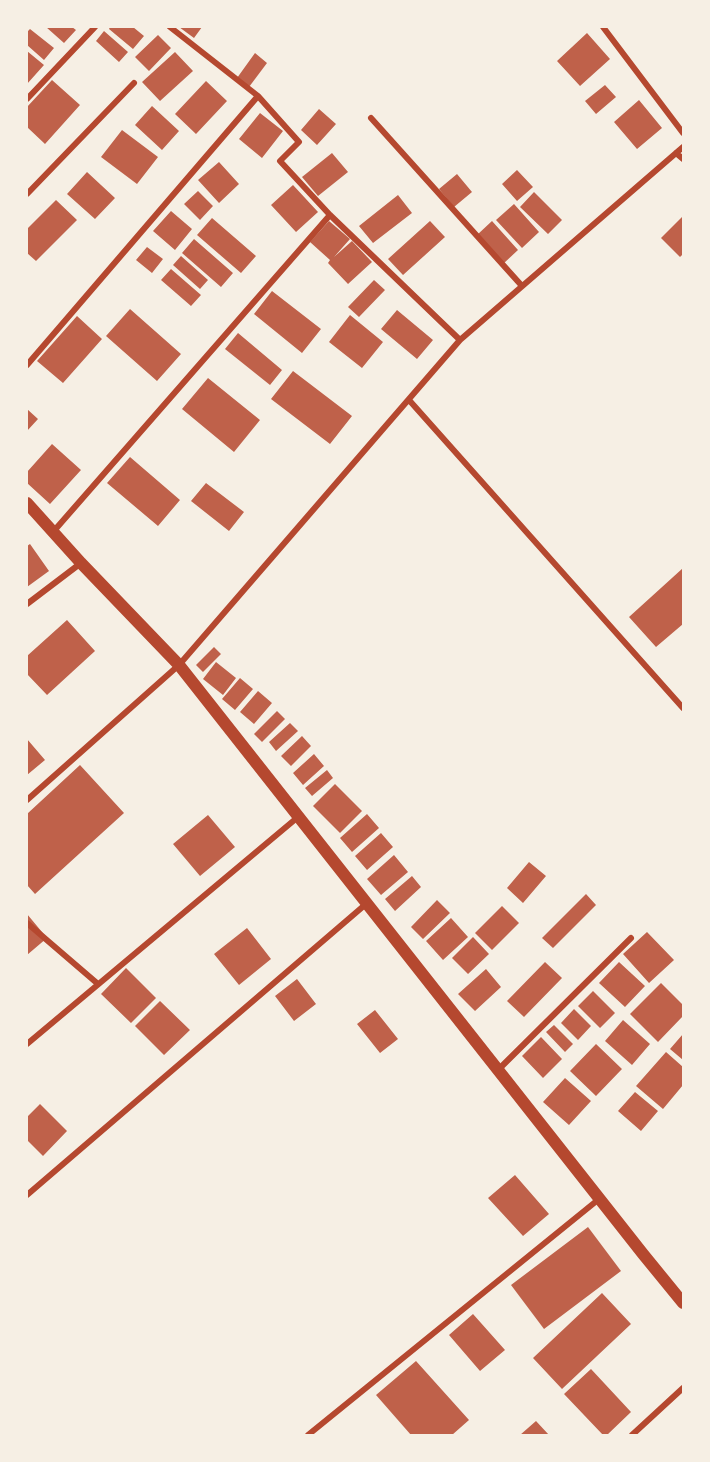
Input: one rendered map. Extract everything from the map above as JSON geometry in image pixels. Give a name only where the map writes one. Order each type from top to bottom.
[{"type":"main road","points":[[27,503],[179,665],[683,1303]]},
{"type":"street","points":[[27,99],[95,27]]},
{"type":"street","points":[[170,27],[258,96],[299,142],[280,161],[330,215],[460,340]]},
{"type":"street","points":[[603,27],[683,133]]},
{"type":"street","points":[[27,194],[134,83]]},
{"type":"street","points":[[27,365],[258,96]]},
{"type":"street","points":[[370,118],[522,286]]},
{"type":"street","points":[[27,800],[179,665],[460,340],[683,147]]},
{"type":"street","points":[[676,153],[683,159]]},
{"type":"street","points":[[53,532],[330,215]]},
{"type":"street","points":[[409,400],[683,708]]},
{"type":"street","points":[[27,603],[81,563]]},
{"type":"street","points":[[27,1044],[299,817]]},
{"type":"street","points":[[27,1195],[367,903]]},
{"type":"street","points":[[27,923],[99,984]]},
{"type":"street","points":[[498,1070],[632,938]]},
{"type":"street","points":[[308,1435],[599,1199]]},
{"type":"street","points":[[632,1435],[683,1388]]},
{"type":"building","points":[[46,27],[72,27],[76,30],[64,43]]},
{"type":"building","points":[[110,27],[133,27],[144,36],[133,49],[109,29]]},
{"type":"building","points":[[179,27],[202,27],[194,38]]},
{"type":"building","points":[[30,29],[54,48],[44,60],[27,45],[27,32]]},
{"type":"building","points":[[104,31],[128,52],[119,62],[96,41]]},
{"type":"building","points":[[587,33],[610,59],[580,86],[557,61]]},
{"type":"building","points":[[158,35],[171,48],[149,71],[135,57]]},
{"type":"building","points":[[27,51],[44,65],[27,84]]},
{"type":"building","points":[[175,52],[193,71],[160,101],[142,82]]},
{"type":"building","points":[[255,53],[267,63],[249,87],[237,78]]},
{"type":"building","points":[[52,80],[80,105],[45,144],[27,127],[27,107]]},
{"type":"building","points":[[206,81],[227,101],[196,134],[175,114]]},
{"type":"building","points":[[605,85],[616,97],[596,114],[585,101]]},
{"type":"building","points":[[639,100],[662,128],[637,149],[614,122]]},
{"type":"building","points":[[152,106],[179,131],[162,150],[135,125]]},
{"type":"building","points":[[319,109],[336,124],[317,145],[301,130]]},
{"type":"building","points":[[260,113],[283,131],[262,158],[239,139]]},
{"type":"building","points":[[122,130],[158,157],[137,184],[101,157]]},
{"type":"building","points":[[332,153],[348,172],[318,196],[302,177]]},
{"type":"building","points":[[219,162],[239,184],[219,203],[198,180]]},
{"type":"building","points":[[517,170],[533,187],[517,201],[502,184]]},
{"type":"building","points":[[87,172],[115,198],[95,219],[67,194]]},
{"type":"building","points":[[457,174],[472,192],[454,207],[439,189]]},
{"type":"building","points":[[293,185],[318,212],[296,232],[271,205]]},
{"type":"building","points":[[198,191],[213,206],[200,220],[184,204]]},
{"type":"building","points":[[534,192],[562,220],[548,234],[520,207]]},
{"type":"building","points":[[398,195],[412,213],[373,243],[359,226]]},
{"type":"building","points":[[56,200],[77,220],[36,261],[27,253],[27,229]]},
{"type":"building","points":[[514,204],[539,232],[522,248],[496,220]]},
{"type":"building","points":[[171,211],[192,229],[175,250],[153,231]]},
{"type":"building","points":[[683,216],[683,254],[680,257],[661,238]]},
{"type":"building","points":[[212,218],[256,256],[241,273],[197,235]]},
{"type":"building","points":[[329,221],[350,239],[334,257],[352,241],[372,262],[348,284],[328,263],[330,260],[310,242]]},
{"type":"building","points":[[430,221],[445,237],[403,275],[388,259]]},
{"type":"building","points":[[492,221],[518,250],[503,264],[477,235]]},
{"type":"building","points":[[194,239],[233,273],[221,287],[182,253]]},
{"type":"building","points":[[147,247],[163,259],[152,273],[136,260]]},
{"type":"building","points":[[181,256],[208,280],[200,289],[173,265]]},
{"type":"building","points":[[171,269],[201,295],[191,306],[161,280]]},
{"type":"building","points":[[374,280],[385,290],[359,317],[348,307]]},
{"type":"building","points":[[272,291],[321,329],[302,353],[254,314]]},
{"type":"building","points":[[130,309],[181,354],[157,381],[106,336]]},
{"type":"building","points":[[397,310],[433,340],[417,359],[381,329]]},
{"type":"building","points":[[350,315],[383,342],[362,368],[329,342]]},
{"type":"building","points":[[77,316],[102,339],[63,383],[37,361]]},
{"type":"building","points":[[238,333],[282,370],[270,385],[225,349]]},
{"type":"building","points":[[293,371],[352,416],[330,444],[271,399]]},
{"type":"building","points":[[208,378],[260,420],[234,452],[182,409]]},
{"type":"building","points":[[27,409],[38,419],[27,431]]},
{"type":"building","points":[[52,444],[81,470],[50,504],[27,483],[27,472]]},
{"type":"building","points":[[130,457],[180,500],[158,526],[107,483]]},
{"type":"building","points":[[206,483],[244,512],[229,531],[191,501]]},
{"type":"building","points":[[30,544],[49,571],[27,587],[27,546]]},
{"type":"building","points":[[683,568],[683,624],[656,647],[629,617]]},
{"type":"building","points":[[67,620],[95,651],[47,695],[27,674],[27,656]]},
{"type":"building","points":[[214,647],[221,654],[203,672],[196,665]]},
{"type":"building","points":[[216,662],[236,678],[223,695],[203,679]]},
{"type":"building","points":[[240,678],[253,689],[235,710],[222,699]]},
{"type":"building","points":[[258,691],[272,703],[254,724],[240,712]]},
{"type":"building","points":[[277,711],[285,719],[262,742],[254,734]]},
{"type":"building","points":[[290,723],[298,731],[276,751],[269,742]]},
{"type":"building","points":[[302,736],[311,746],[291,766],[281,756]]},
{"type":"building","points":[[27,739],[45,760],[27,775]]},
{"type":"building","points":[[314,754],[324,766],[303,785],[293,773]]},
{"type":"building","points":[[80,765],[124,813],[35,894],[27,885],[27,814]]},
{"type":"building","points":[[327,770],[333,778],[312,796],[305,788]]},
{"type":"building","points":[[335,784],[362,811],[340,833],[313,806]]},
{"type":"building","points":[[367,814],[379,828],[352,852],[340,838]]},
{"type":"building","points":[[208,815],[235,847],[200,876],[173,844]]},
{"type":"building","points":[[381,833],[393,847],[367,870],[355,856]]},
{"type":"building","points":[[394,855],[408,872],[381,895],[367,879]]},
{"type":"building","points":[[529,862],[546,876],[523,903],[507,888]]},
{"type":"building","points":[[412,876],[421,887],[395,911],[385,899]]},
{"type":"building","points":[[586,894],[596,905],[553,948],[542,938]]},
{"type":"building","points":[[437,900],[450,913],[423,939],[411,927]]},
{"type":"building","points":[[502,906],[519,923],[492,950],[475,933]]},
{"type":"building","points":[[27,914],[47,938],[27,955]]},
{"type":"building","points":[[451,918],[468,937],[443,960],[426,941]]},
{"type":"building","points":[[247,928],[271,959],[239,985],[214,954]]},
{"type":"building","points":[[647,932],[674,960],[649,983],[623,954]]},
{"type":"building","points":[[473,937],[489,954],[468,974],[452,958]]},
{"type":"building","points":[[545,962],[562,978],[524,1017],[507,1001]]},
{"type":"building","points":[[619,962],[645,986],[625,1007],[599,983]]},
{"type":"building","points":[[126,968],[156,998],[131,1023],[101,994]]},
{"type":"building","points":[[486,969],[501,987],[475,1011],[458,994]]},
{"type":"building","points":[[297,979],[316,1004],[294,1021],[275,996]]},
{"type":"building","points":[[661,983],[683,1005],[683,1016],[658,1042],[630,1014]]},
{"type":"building","points":[[593,991],[615,1013],[600,1028],[578,1006]]},
{"type":"building","points":[[160,1001],[190,1030],[164,1055],[135,1026]]},
{"type":"building","points":[[574,1009],[591,1026],[578,1040],[561,1023]]},
{"type":"building","points":[[375,1010],[398,1039],[380,1053],[357,1024]]},
{"type":"building","points":[[623,1020],[650,1044],[632,1065],[605,1041]]},
{"type":"building","points":[[554,1025],[573,1044],[565,1052],[546,1032]]},
{"type":"building","points":[[683,1034],[683,1060],[670,1049]]},
{"type":"building","points":[[541,1037],[562,1059],[543,1078],[522,1056]]},
{"type":"building","points":[[596,1044],[622,1069],[596,1096],[570,1071]]},
{"type":"building","points":[[666,1052],[683,1067],[683,1085],[663,1109],[636,1086]]},
{"type":"building","points":[[565,1078],[591,1101],[569,1125],[543,1102]]},
{"type":"building","points":[[635,1092],[658,1111],[641,1131],[618,1111]]},
{"type":"building","points":[[40,1104],[67,1131],[43,1156],[27,1140],[27,1117]]},
{"type":"building","points":[[515,1175],[549,1214],[523,1236],[488,1198]]},
{"type":"building","points":[[588,1227],[621,1271],[544,1329],[511,1285]]},
{"type":"building","points":[[602,1293],[631,1324],[562,1389],[533,1358]]},
{"type":"building","points":[[473,1314],[505,1350],[480,1371],[449,1335]]},
{"type":"building","points":[[416,1361],[469,1420],[452,1435],[411,1435],[376,1395]]},
{"type":"building","points":[[591,1369],[631,1412],[607,1435],[603,1435],[564,1394]]},
{"type":"building","points":[[536,1421],[549,1435],[520,1435]]}]
